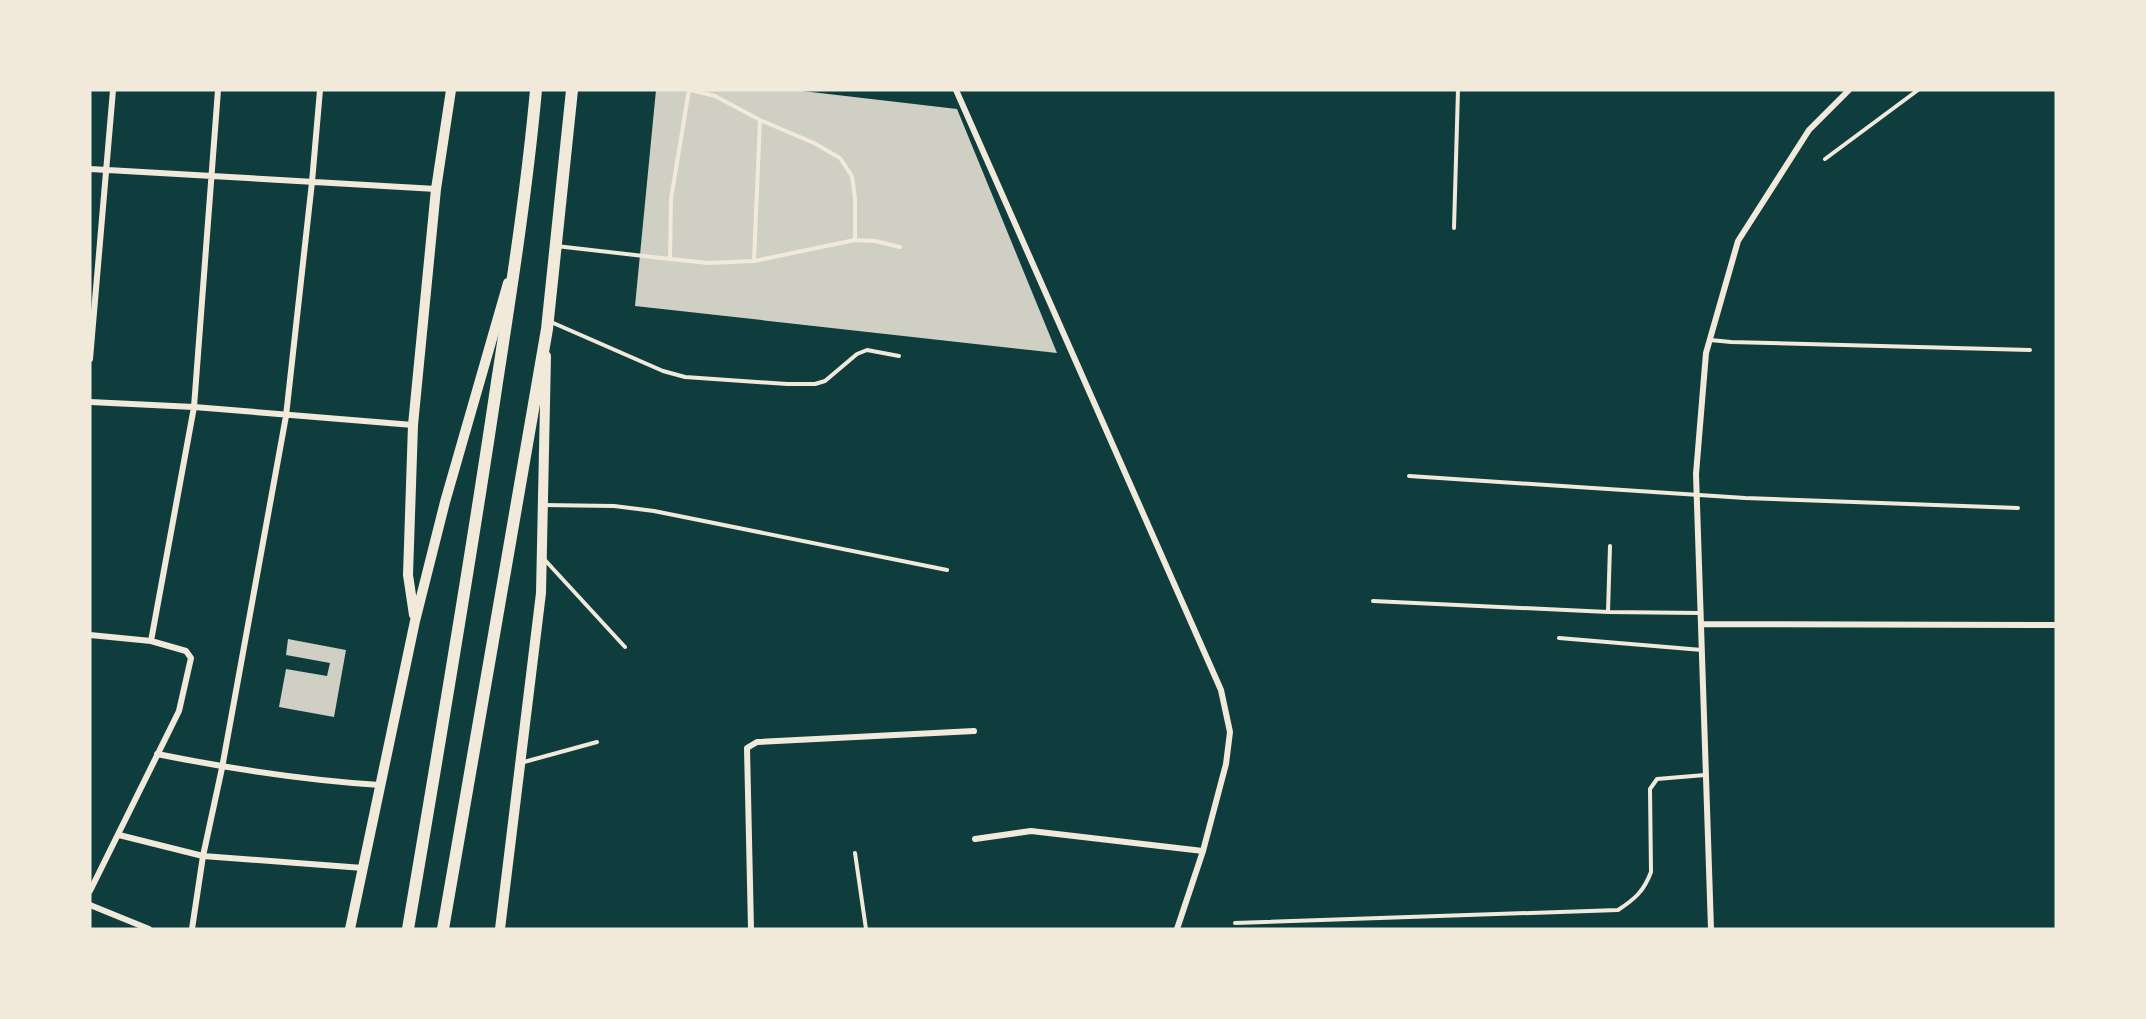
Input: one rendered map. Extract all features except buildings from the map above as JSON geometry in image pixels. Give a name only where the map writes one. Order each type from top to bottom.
[{"type":"highway","points":[[408,929],[472,556],[531,152],[536,90]]},
{"type":"highway","points":[[443,929],[548,325],[572,90]]},
{"type":"main road","points":[[415,621],[408,575],[413,425],[436,189],[450,90]]},
{"type":"main road","points":[[350,929],[415,621],[445,502],[517,250]]},
{"type":"main road","points":[[500,929],[540,593],[548,325]]},
{"type":"street","points":[[90,359],[113,90]]},
{"type":"street","points":[[151,641],[194,407],[218,90]]},
{"type":"street","points":[[192,929],[202,856],[222,768],[286,416],[320,90]]},
{"type":"street","points":[[956,90],[1221,690],[1230,732],[1226,764],[1203,851],[1177,929]]},
{"type":"street","points":[[1711,929],[1696,474],[1706,353],[1738,242],[1809,130],[1849,90]]},
{"type":"street","points":[[90,169],[436,189]]},
{"type":"street","points":[[90,402],[194,407],[413,425]]},
{"type":"street","points":[[1701,624],[2056,626]]},
{"type":"street","points":[[90,635],[151,641],[186,651],[191,658],[178,711],[90,891]]},
{"type":"street","points":[[751,929],[747,748],[758,742],[974,731]]},
{"type":"street","points":[[158,754],[222,768],[320,781],[380,785]]},
{"type":"street","points":[[975,839],[1031,831],[1203,851]]},
{"type":"street","points":[[119,835],[202,856],[363,868]]},
{"type":"street","points":[[90,905],[149,929]]},
{"type":"lane","points":[[670,259],[671,199],[690,90],[715,96],[760,120],[814,143],[840,158],[852,176],[855,198],[855,240]]},
{"type":"lane","points":[[1454,228],[1458,90]]},
{"type":"lane","points":[[1825,159],[1918,90]]},
{"type":"lane","points":[[754,261],[760,120]]},
{"type":"lane","points":[[556,246],[708,263],[754,261],[855,240],[875,241],[900,247]]},
{"type":"lane","points":[[548,325],[663,371],[685,377],[815,384],[825,381],[857,354],[867,350],[899,356]]},
{"type":"lane","points":[[1710,340],[2030,350]]},
{"type":"lane","points":[[1409,476],[1697,495],[2018,508]]},
{"type":"lane","points":[[543,504],[614,506],[654,511],[947,570]]},
{"type":"lane","points":[[1608,612],[1610,546]]},
{"type":"lane","points":[[541,556],[625,647]]},
{"type":"lane","points":[[1373,601],[1700,614]]},
{"type":"lane","points":[[1559,638],[1702,650]]},
{"type":"lane","points":[[520,763],[597,742]]},
{"type":"lane","points":[[1235,923],[1618,910],[1636,898],[1647,884],[1651,872],[1650,789],[1657,779],[1706,775]]},
{"type":"lane","points":[[855,853],[866,929]]}]
